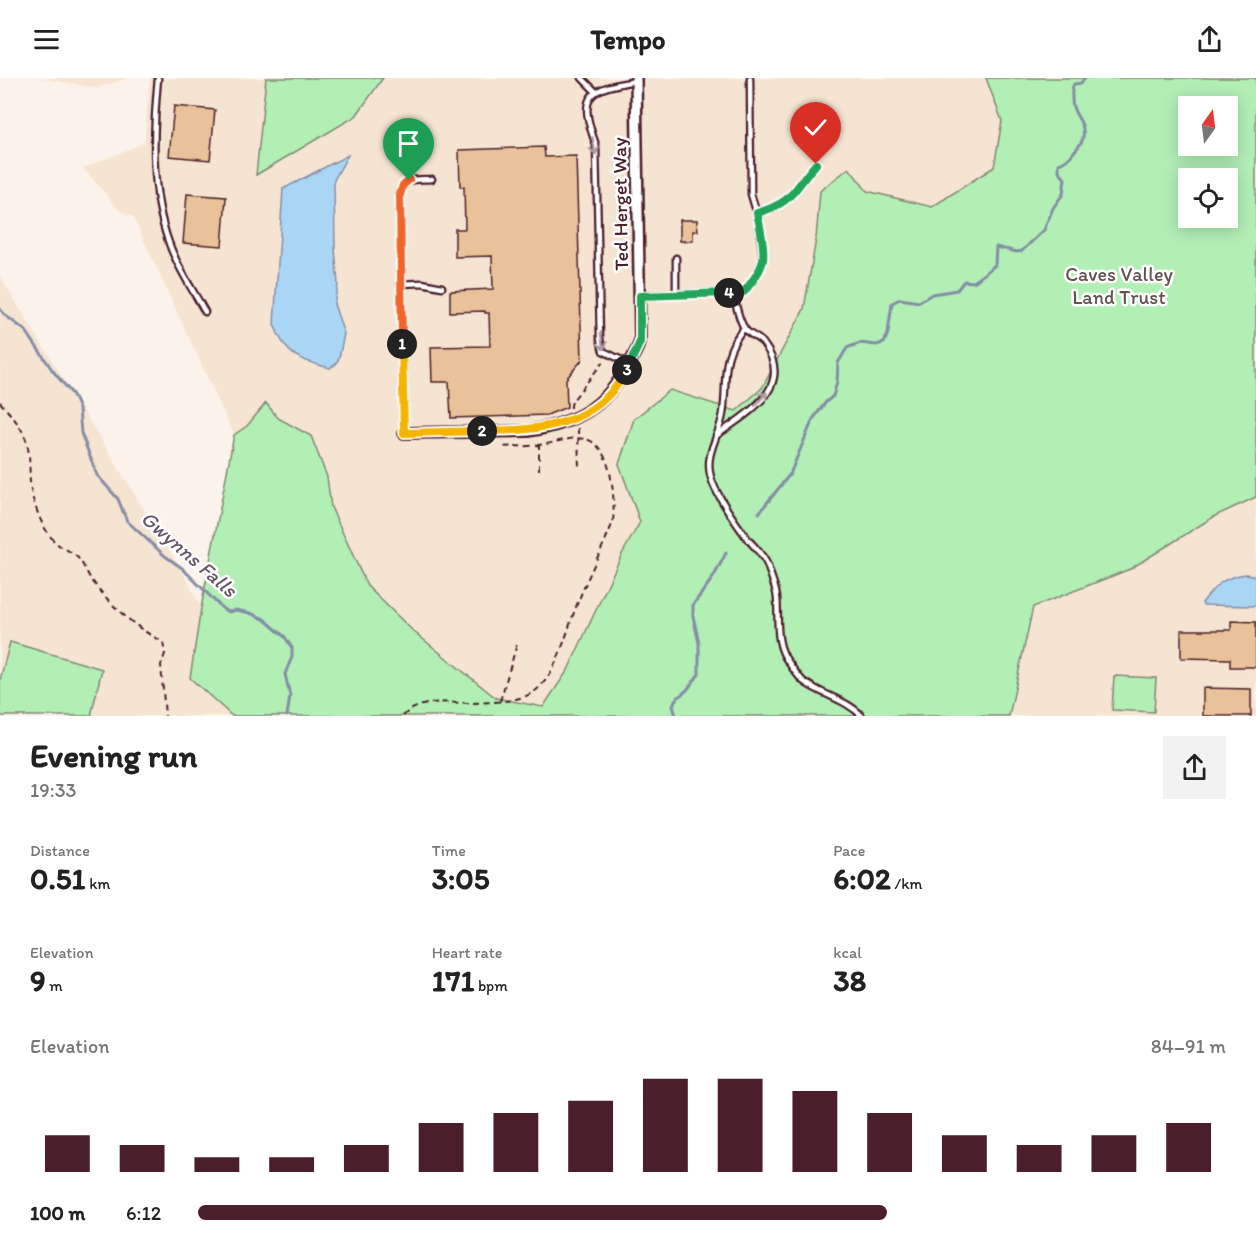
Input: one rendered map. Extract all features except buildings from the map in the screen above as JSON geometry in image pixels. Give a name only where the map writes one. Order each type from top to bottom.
[{"type":"street","name":"Ted Herget Way","points":[[404,433],[528,431],[563,423],[591,410],[610,394],[630,364],[640,342],[636,80]]},
{"type":"lane","points":[[158,78],[154,152],[159,212],[170,245],[206,312]]},
{"type":"lane","points":[[582,78],[596,92]]},
{"type":"lane","points":[[640,296],[744,292],[755,278],[763,260],[757,213],[751,194],[750,78]]},
{"type":"lane","points":[[630,364],[603,351],[600,339],[596,145],[586,115],[590,99],[596,92],[608,86],[636,80]]},
{"type":"lane","points":[[757,213],[777,207],[791,197],[816,164]]},
{"type":"lane","points":[[404,433],[400,195],[403,185],[409,180],[432,179]]},
{"type":"lane","points":[[676,258],[676,295]]},
{"type":"lane","points":[[400,284],[422,283],[442,287]]},
{"type":"lane","points":[[716,436],[761,402],[774,382],[775,365],[762,342],[744,328],[734,293]]},
{"type":"lane","points":[[744,328],[735,339],[726,363],[723,415],[709,450],[713,485],[724,506],[767,563],[777,596],[778,634],[782,652],[804,681],[838,699],[862,716]]},
{"type":"path","points":[[0,402],[13,417],[27,442],[28,477],[44,528],[58,544],[77,556],[91,579],[119,612],[143,632],[163,642],[165,654],[161,665],[165,716]]},
{"type":"path","points":[[403,716],[412,708],[431,703],[500,701],[520,698],[534,692],[551,671],[613,522],[615,507],[608,466],[603,452],[592,441],[577,438],[539,445],[501,447]]},
{"type":"path","points":[[539,445],[539,470]]},
{"type":"path","points":[[500,701],[517,644]]},
{"type":"shaded area","points":[[40,78],[130,78],[96,88]]},
{"type":"shaded area","points":[[150,78],[266,78],[256,174],[356,116],[383,78],[986,78],[1002,121],[994,167],[932,207],[867,191],[849,168],[820,191],[812,299],[762,388],[736,411],[670,390],[619,464],[640,521],[622,554],[568,670],[543,707],[496,698],[413,631],[367,586],[331,507],[327,477],[311,436],[278,418],[266,403],[247,426],[234,435],[133,217],[119,210],[83,168],[144,143]]},
{"type":"shaded area","points":[[1256,78],[1256,716],[1009,716],[1064,462],[1084,129],[1178,101],[1178,156],[1238,156],[1238,96],[1195,96]]},
{"type":"shaded area","points":[[0,276],[187,579],[201,608],[190,678],[232,716],[0,716]]},
{"type":"green space","points":[[266,78],[383,78],[356,116],[256,175]]},
{"type":"green space","name":"Caves Valley Land Trust","points":[[986,78],[1256,78],[1256,497],[1215,516],[1130,569],[1033,607],[1009,716],[232,716],[190,678],[234,435],[247,426],[266,403],[278,418],[311,436],[327,477],[331,507],[367,586],[413,631],[496,698],[543,707],[568,670],[622,554],[640,522],[619,464],[634,419],[670,390],[736,411],[762,388],[804,309],[816,239],[820,191],[849,168],[867,191],[932,207],[994,167],[1002,121]]},
{"type":"green space","points":[[10,642],[102,669],[91,716],[0,716],[0,680]]},
{"type":"green space","points":[[1114,676],[1156,678],[1154,712],[1112,710]]},
{"type":"water","points":[[348,155],[334,180],[338,285],[334,304],[344,334],[339,358],[330,368],[294,355],[283,344],[274,324],[283,189]]},
{"type":"water","points":[[1246,574],[1256,576],[1256,606],[1203,605],[1207,596],[1221,582]]},
{"type":"waterway","points":[[759,513],[790,474],[813,419],[833,396],[837,382],[838,363],[847,348],[860,343],[876,345],[884,343],[888,333],[892,303],[900,299],[919,302],[932,294],[957,290],[964,281],[974,282],[995,265],[996,247],[1022,251],[1044,230],[1053,208],[1063,194],[1065,179],[1059,171],[1059,164],[1070,157],[1083,139],[1082,126],[1072,103],[1072,90],[1074,84],[1081,83],[1085,78]]},
{"type":"waterway","name":"Gwynns Falls","points":[[0,309],[26,331],[53,371],[73,395],[79,409],[81,433],[97,475],[118,499],[127,521],[165,556],[182,568],[223,609],[229,612],[236,610],[250,613],[264,619],[285,637],[292,648],[292,657],[285,674],[290,696],[287,716]]},
{"type":"waterway","points":[[676,716],[673,706],[675,700],[687,690],[699,674],[699,643],[693,605],[714,576],[726,553]]},
{"type":"route","points":[[409,180],[403,185],[400,195],[404,433],[528,431],[563,423],[591,410],[610,394],[634,357],[640,342],[640,296],[744,292],[755,278],[763,260],[757,213],[777,207],[791,197],[816,164]]}]
